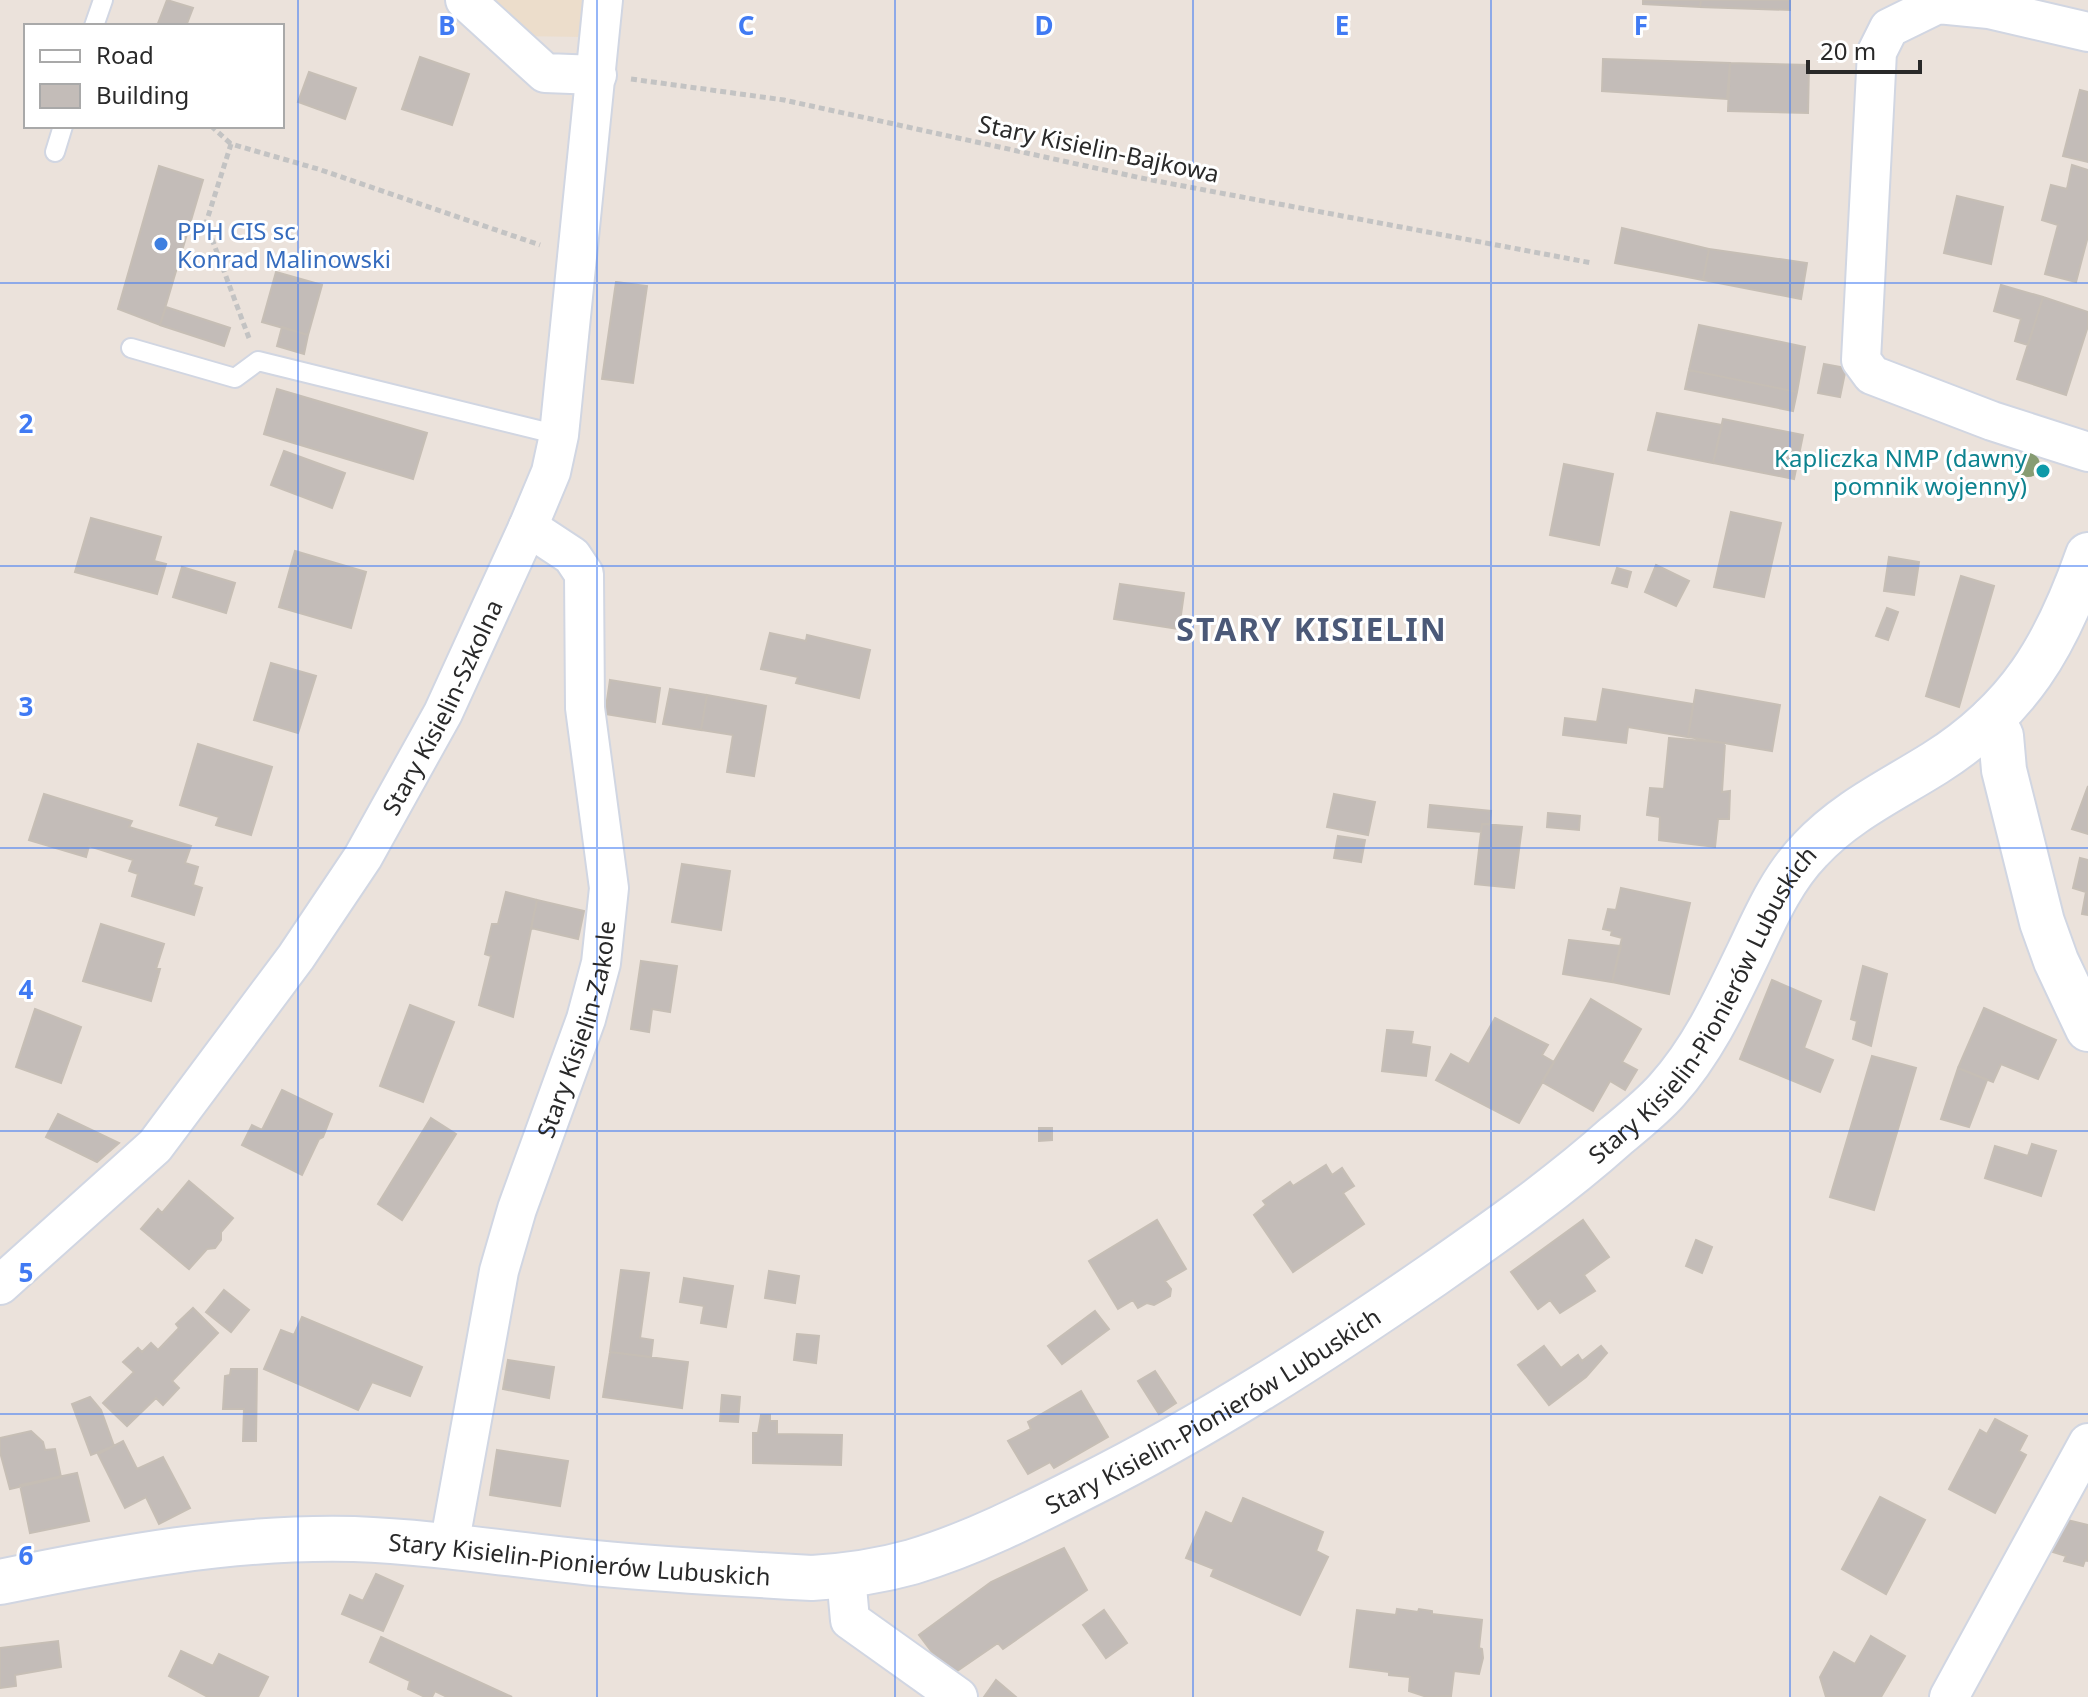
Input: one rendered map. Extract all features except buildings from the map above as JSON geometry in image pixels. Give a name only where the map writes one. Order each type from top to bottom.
[{"type":"street","points":[[465,0],[545,73],[597,75]]},
{"type":"street","name":"Stary Kisielin-Szkolna","points":[[0,1285],[155,1146],[296,957],[363,857],[443,713],[551,472],[559,435],[603,0]]},
{"type":"street","points":[[2088,32],[1990,5],[1938,4],[1889,28],[1877,52],[1861,360],[1872,375],[1992,421],[2088,452]]},
{"type":"street","name":"Stary Kisielin-Zakole","points":[[449,1546],[499,1271],[517,1209],[586,1019],[601,963],[609,888],[604,841],[592,781],[585,708],[584,574],[572,556],[528,527]]},
{"type":"street","name":"Stary Kisielin-Pionierów Lubuskich","points":[[0,1582],[181,1549],[257,1542],[353,1539],[679,1570],[812,1578],[846,1576],[911,1562],[969,1541],[1139,1459],[1269,1383],[1519,1216],[1582,1166],[1665,1092],[1709,1030],[1769,909],[1792,871],[1810,850],[1861,807],[1964,744],[2025,684],[2051,645],[2088,555]]},
{"type":"street","points":[[1992,719],[2001,736],[2004,770],[2042,922],[2056,961],[2088,1029]]},
{"type":"street","points":[[1949,1697],[2088,1443]]},
{"type":"street","points":[[846,1576],[850,1620],[958,1697]]},
{"type":"lane","points":[[95,24],[103,0]]},
{"type":"lane","points":[[55,152],[62,128]]},
{"type":"lane","points":[[131,348],[235,378],[258,361],[559,435]]},
{"type":"path","name":"Stary Kisielin-Bajkowa","points":[[597,75],[798,103],[1141,178],[1592,263]]},
{"type":"path","points":[[213,128],[231,144],[318,169],[546,247]]},
{"type":"path","points":[[231,144],[206,223],[258,361]]},
{"type":"shaded area","points":[[479,0],[587,0],[584,37],[517,36]]},
{"type":"place","name":"PPH CIS sc Konrad Malinowski","points":[[161,244]]},
{"type":"place","name":"Kapliczka NMP (dawny pomnik wojenny)","points":[[2043,471]]},
{"type":"district","name":"STARY KISIELIN","points":[[1312,628]]}]
